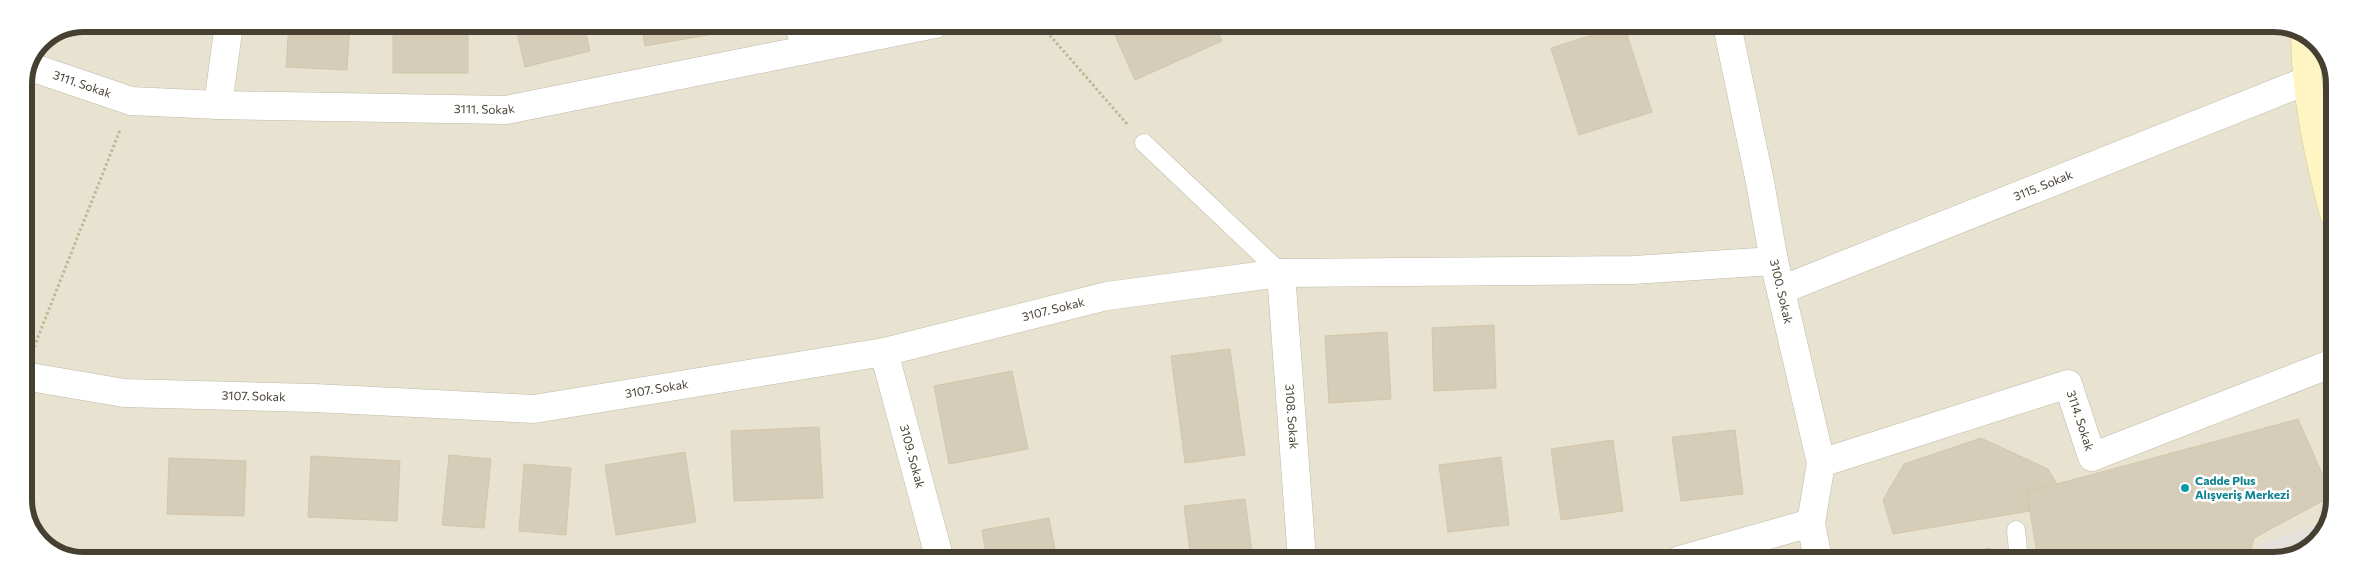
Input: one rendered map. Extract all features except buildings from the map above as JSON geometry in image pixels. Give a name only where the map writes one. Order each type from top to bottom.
[{"type":"main road","points":[[2305,43],[2306,81],[2315,135],[2325,178]]},
{"type":"street","points":[[218,105],[228,33]]},
{"type":"street","name":"3111. Sokak","points":[[35,68],[131,101],[218,105],[506,110],[802,36],[835,33]]},
{"type":"street","name":"3100. Sokak","points":[[1729,33],[1760,182],[1780,290],[1820,463],[1810,523],[1816,552]]},
{"type":"street","name":"3115. Sokak","points":[[1780,290],[2306,81]]},
{"type":"street","name":"3107. Sokak","points":[[33,367],[124,393],[314,398],[534,409],[884,352],[1107,296],[1281,273],[1633,270],[1774,261]]},
{"type":"street","name":"3108. Sokak","points":[[1281,273],[1301,552]]},
{"type":"street","name":"3109. Sokak","points":[[884,352],[938,552]]},
{"type":"street","name":"3114. Sokak","points":[[1820,463],[2068,384],[2092,457],[2326,366]]},
{"type":"street","points":[[1708,552],[1810,523]]},
{"type":"lane","points":[[1144,143],[1281,273]]},
{"type":"lane","points":[[2016,530],[2018,552]]},
{"type":"path","points":[[1048,33],[1144,143]]},
{"type":"path","points":[[33,353],[131,101]]},
{"type":"shaded area","points":[[74,33],[2284,33],[2300,39],[2313,50],[2319,58],[2325,74],[2325,510],[2319,526],[2308,539],[2293,548],[2274,552],[74,551],[58,545],[45,534],[36,519],[33,503],[33,74],[41,56],[48,48],[56,41]]},
{"type":"shaded area","points":[[2320,523],[2308,539],[2293,548],[2284,551],[2260,552],[2261,544]]},
{"type":"place","name":"Cadde Plus Alışveriş Merkezi","points":[[2185,488]]}]
